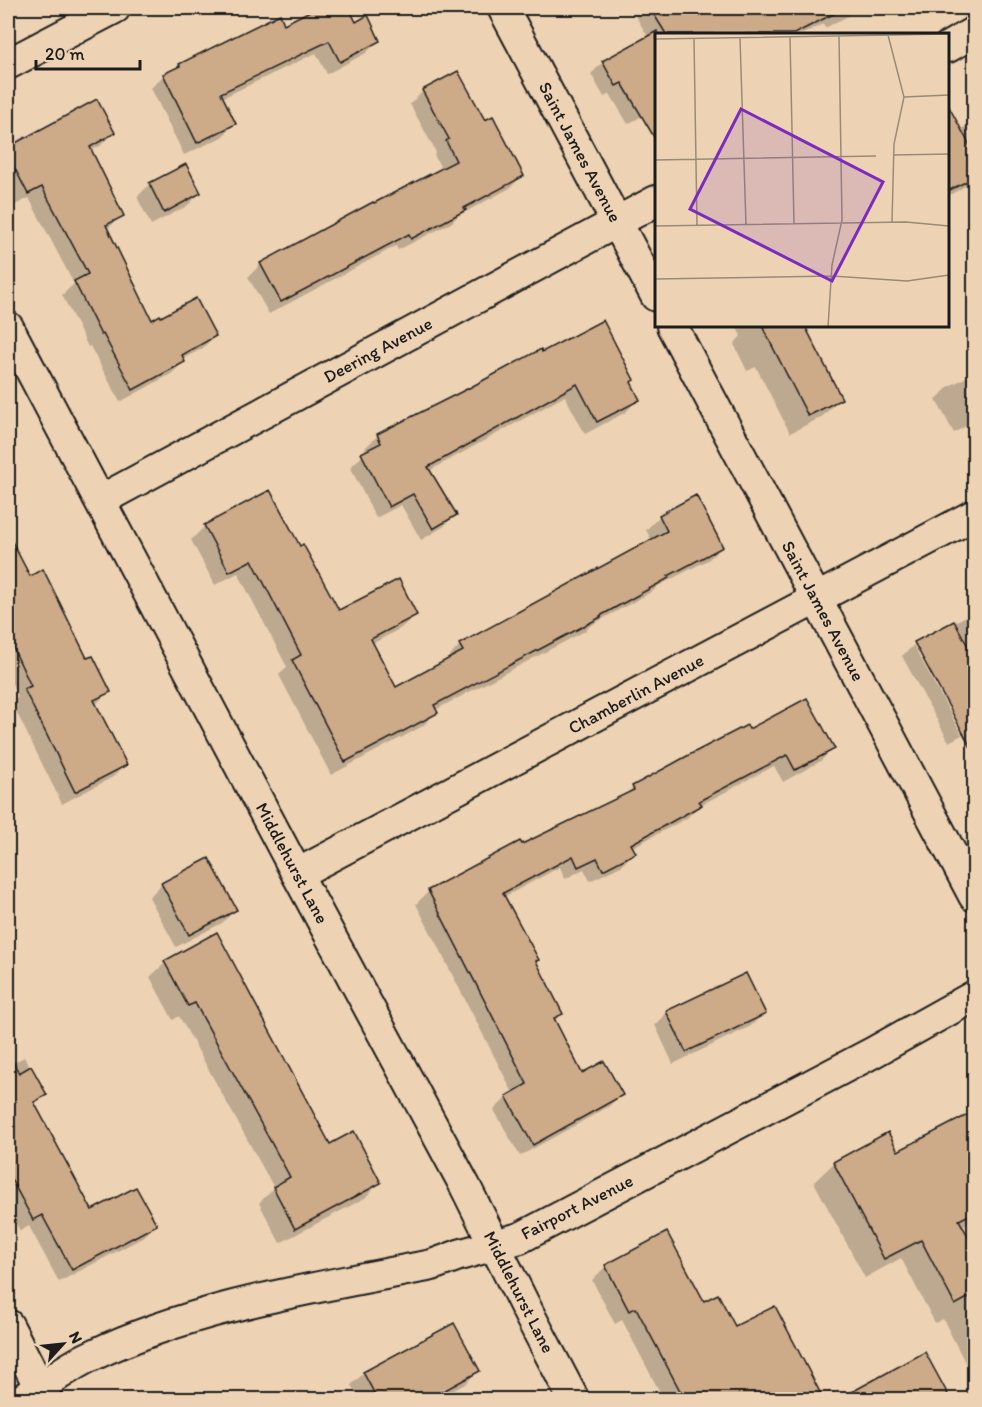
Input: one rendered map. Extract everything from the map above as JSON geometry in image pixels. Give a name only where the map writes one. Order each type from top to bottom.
[{"type":"street","points":[[8,64],[115,8]]},
{"type":"street","name":"Saint James Avenue","points":[[503,8],[655,292]]},
{"type":"street","points":[[949,46],[975,32]]},
{"type":"street","name":"Deering Avenue","points":[[100,500],[655,202]]},
{"type":"street","name":"Middlehurst Lane","points":[[8,327],[465,1186],[574,1400]]},
{"type":"street","name":"Saint James Avenue","points":[[673,327],[975,896]]},
{"type":"street","name":"Chamberlin Avenue","points":[[297,874],[975,515]]},
{"type":"street","name":"Fairport Avenue","points":[[36,1395],[87,1357],[129,1339],[204,1313],[255,1300],[432,1265],[520,1238],[872,1053],[975,996]]},
{"type":"street","points":[[8,1325],[36,1395]]},
{"type":"building","points":[[316,8],[349,8],[356,22],[368,15],[380,41],[340,62],[329,41],[221,93],[236,124],[197,143],[163,74],[280,14],[284,24]]},
{"type":"building","points":[[650,8],[845,8],[796,33],[665,33]]},
{"type":"building","points":[[657,31],[655,33],[655,139],[622,83],[616,86],[602,61]]},
{"type":"building","points":[[458,71],[485,120],[493,116],[524,176],[411,239],[409,234],[281,302],[260,263],[373,202],[456,161],[446,141],[449,139],[422,90]]},
{"type":"building","points":[[97,99],[115,133],[90,147],[124,216],[106,225],[152,320],[196,298],[216,336],[182,355],[185,362],[133,390],[103,334],[101,335],[74,281],[88,274],[42,187],[28,194],[8,155],[8,147]]},
{"type":"building","points":[[949,107],[975,155],[975,177],[949,190]]},
{"type":"building","points":[[186,164],[201,193],[164,213],[149,183]]},
{"type":"building","points":[[603,320],[634,380],[631,382],[640,400],[597,422],[577,384],[428,467],[457,515],[433,529],[413,494],[389,507],[361,453],[381,443],[377,434],[541,349],[542,352]]},
{"type":"building","points":[[763,327],[806,327],[842,399],[808,416]]},
{"type":"building","points":[[270,490],[300,546],[303,544],[339,610],[399,579],[417,615],[371,639],[396,687],[463,651],[459,644],[667,531],[659,515],[696,495],[723,547],[668,576],[669,578],[601,617],[434,705],[438,713],[345,762],[292,660],[301,655],[252,560],[229,572],[204,525]]},
{"type":"building","points":[[8,534],[30,576],[43,569],[87,658],[93,656],[111,692],[94,700],[127,765],[75,792],[24,689],[31,686],[8,637]]},
{"type":"building","points":[[954,621],[975,659],[975,755],[914,642]]},
{"type":"building","points":[[807,698],[835,749],[795,770],[787,755],[699,801],[702,805],[631,844],[636,853],[603,870],[597,858],[578,867],[573,856],[503,893],[539,960],[536,961],[563,1014],[554,1018],[582,1073],[604,1061],[623,1095],[533,1145],[506,1096],[527,1084],[428,890],[520,841],[522,844],[634,790],[632,786],[689,755],[747,725],[749,729]]},
{"type":"building","points":[[209,858],[237,910],[189,935],[161,883]]},
{"type":"building","points":[[217,932],[330,1144],[354,1131],[381,1183],[295,1229],[273,1187],[290,1177],[195,1003],[188,1006],[164,961]]},
{"type":"building","points":[[746,973],[766,1014],[686,1052],[666,1011]]},
{"type":"building","points":[[8,1052],[19,1073],[31,1066],[47,1095],[34,1102],[92,1210],[136,1187],[157,1225],[72,1270],[42,1215],[33,1220],[8,1173]]},
{"type":"building","points":[[975,1111],[975,1212],[959,1220],[975,1248],[975,1294],[955,1305],[921,1240],[884,1259],[833,1162],[888,1132],[898,1151]]},
{"type":"building","points":[[667,1232],[704,1301],[718,1294],[735,1326],[775,1306],[824,1400],[685,1400],[636,1308],[629,1311],[605,1265]]},
{"type":"building","points":[[454,1323],[480,1371],[427,1400],[378,1400],[363,1372]]},
{"type":"building","points":[[925,1352],[951,1400],[837,1400]]}]
